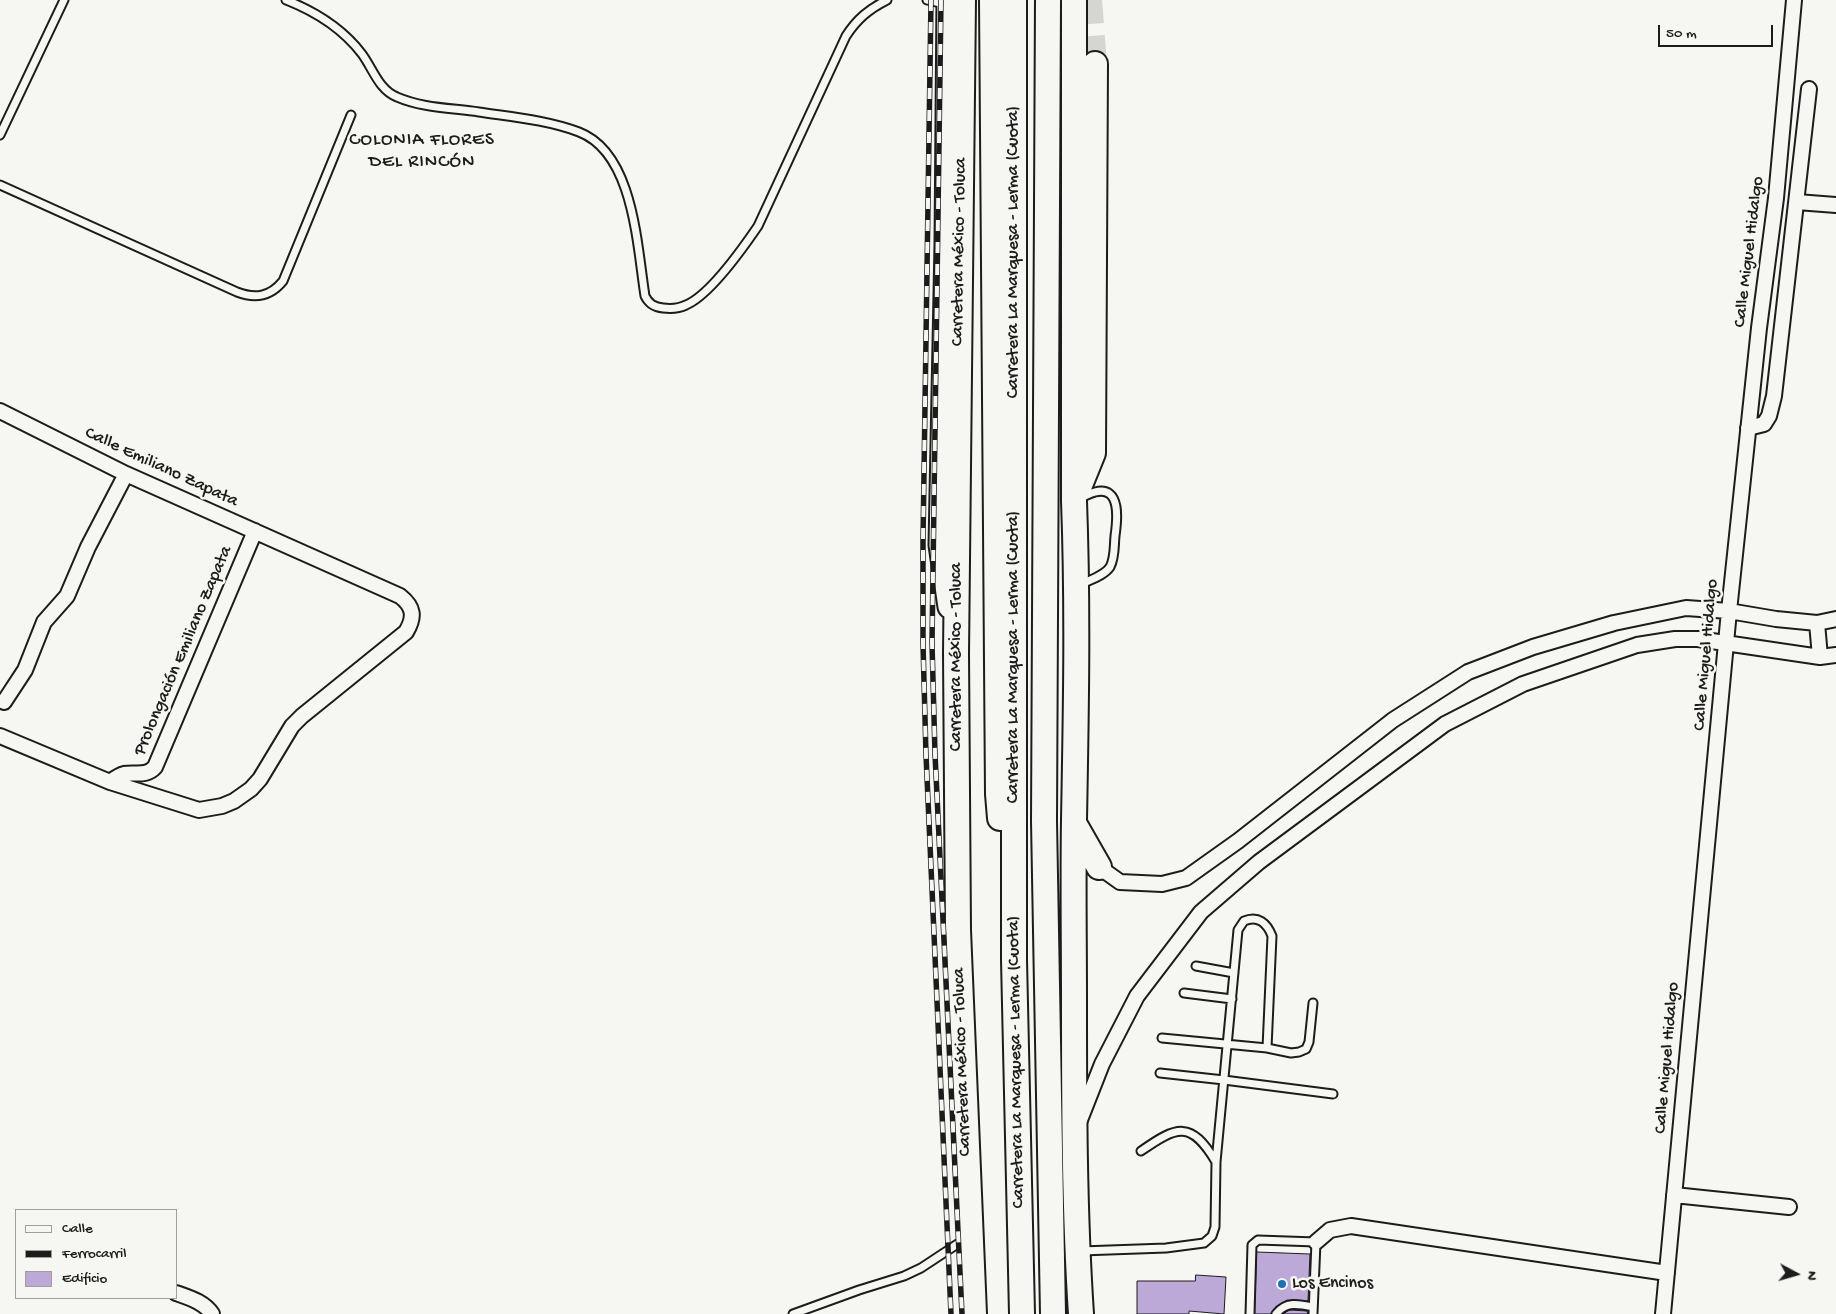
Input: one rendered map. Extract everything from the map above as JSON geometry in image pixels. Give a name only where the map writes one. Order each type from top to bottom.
[{"type":"highway","points":[[992,0],[998,794],[1014,960]]},
{"type":"highway","name":"Carretera La Marquesa - Lerma (Cuota)","points":[[1014,0],[1014,960],[1022,1314]]},
{"type":"highway","name":"Carretera La Marquesa - Lerma (Cuota)","points":[[1048,0],[1044,821],[1052,1314]]},
{"type":"highway","points":[[1074,0],[1074,501],[1076,588],[1074,1135],[1077,1251],[1082,1314]]},
{"type":"highway","name":"Carretera México - Toluca","points":[[953,1],[958,930],[974,1314]]},
{"type":"highway","points":[[1074,501],[1093,453],[1095,64]]},
{"type":"highway","points":[[1074,822],[1099,867]]},
{"type":"street","name":"Calle Miguel Hidalgo","points":[[1663,1314],[1729,611],[1759,328],[1776,198],[1794,0]]},
{"type":"street","points":[[1748,428],[1764,424],[1770,416],[1774,396],[1809,89]]},
{"type":"street","points":[[1797,202],[1836,205]]},
{"type":"street","name":"Calle Emiliano Zapata","points":[[0,411],[126,474],[400,596],[407,602],[412,614],[412,622],[406,632],[292,726],[260,779],[251,789],[234,800],[210,809],[199,810],[110,782]]},
{"type":"street","points":[[4,702],[25,670],[44,622],[67,596],[88,546],[126,474]]},
{"type":"street","name":"Prolongación Emiliano Zapata","points":[[110,782],[123,774],[144,774],[156,768],[255,531]]},
{"type":"street","points":[[1099,867],[1120,882],[1162,884],[1186,878],[1223,852],[1393,720],[1468,672],[1533,647],[1614,623],[1686,608],[1729,611],[1776,619],[1817,623],[1836,619]]},
{"type":"street","points":[[1817,623],[1820,658]]},
{"type":"street","points":[[1074,1135],[1102,1064],[1137,996],[1201,912],[1259,862],[1444,724],[1523,684],[1637,645],[1676,639],[1698,639],[1820,658],[1836,655]]},
{"type":"street","points":[[0,736],[110,782]]},
{"type":"street","points":[[1674,1195],[1789,1207]]},
{"type":"street","points":[[1316,1242],[1330,1230],[1351,1226],[1667,1273]]},
{"type":"street","points":[[178,1294],[208,1307],[212,1314]]},
{"type":"lane","points":[[0,135],[64,0]]},
{"type":"lane","points":[[286,0],[304,7],[327,22],[346,38],[361,54],[378,83],[396,97],[419,104],[540,121],[579,132],[591,138],[603,148],[619,172],[630,199],[645,296],[648,302],[653,305],[673,309],[691,303],[739,255],[758,226],[846,36],[856,20],[872,7],[887,0]]},
{"type":"lane","points":[[927,0],[953,1]]},
{"type":"lane","points":[[0,185],[236,292],[249,296],[263,295],[276,290],[283,281],[351,115]]},
{"type":"lane","points":[[1074,501],[1097,491],[1108,493],[1114,499],[1118,512],[1113,560],[1109,568],[1104,573],[1076,588]]},
{"type":"lane","points":[[1077,1251],[1166,1248],[1204,1243],[1212,1236],[1215,1227],[1216,1162],[1238,930],[1244,921],[1255,918],[1263,921],[1272,936],[1267,1048]]},
{"type":"lane","points":[[1196,966],[1234,973]]},
{"type":"lane","points":[[1184,993],[1232,999]]},
{"type":"lane","points":[[1162,1038],[1267,1048],[1291,1053],[1299,1052],[1306,1049],[1310,1042],[1313,1003]]},
{"type":"lane","points":[[1160,1073],[1333,1094]]},
{"type":"lane","points":[[1141,1151],[1167,1134],[1186,1132],[1195,1135],[1206,1145],[1216,1162]]},
{"type":"lane","points":[[793,1314],[904,1276],[921,1268],[970,1236]]},
{"type":"lane","points":[[1250,1314],[1252,1245],[1255,1241],[1316,1242],[1313,1310],[1290,1304],[1280,1308],[1276,1314]]},
{"type":"building","name":"Los Encinos","points":[[1257,1252],[1310,1254],[1308,1301],[1287,1300],[1277,1306],[1271,1314],[1255,1314]]},
{"type":"building","points":[[1196,1275],[1226,1277],[1224,1314],[1189,1311],[1189,1314],[1137,1314],[1137,1281],[1195,1281]]},
{"type":"building","points":[[1290,1310],[1307,1311],[1308,1314],[1283,1314]]},
{"type":"tunnel","points":[[1090,0],[1095,64]]},
{"type":"railway","points":[[931,0],[923,644],[926,755],[951,1314]]},
{"type":"railway","points":[[941,0],[932,643],[935,754],[962,1314]]},
{"type":"place","name":"Los Encinos","points":[[1282,1284]]},
{"type":"district","name":"COLONIA FLORES DEL RINCÓN","points":[[422,152]]}]
